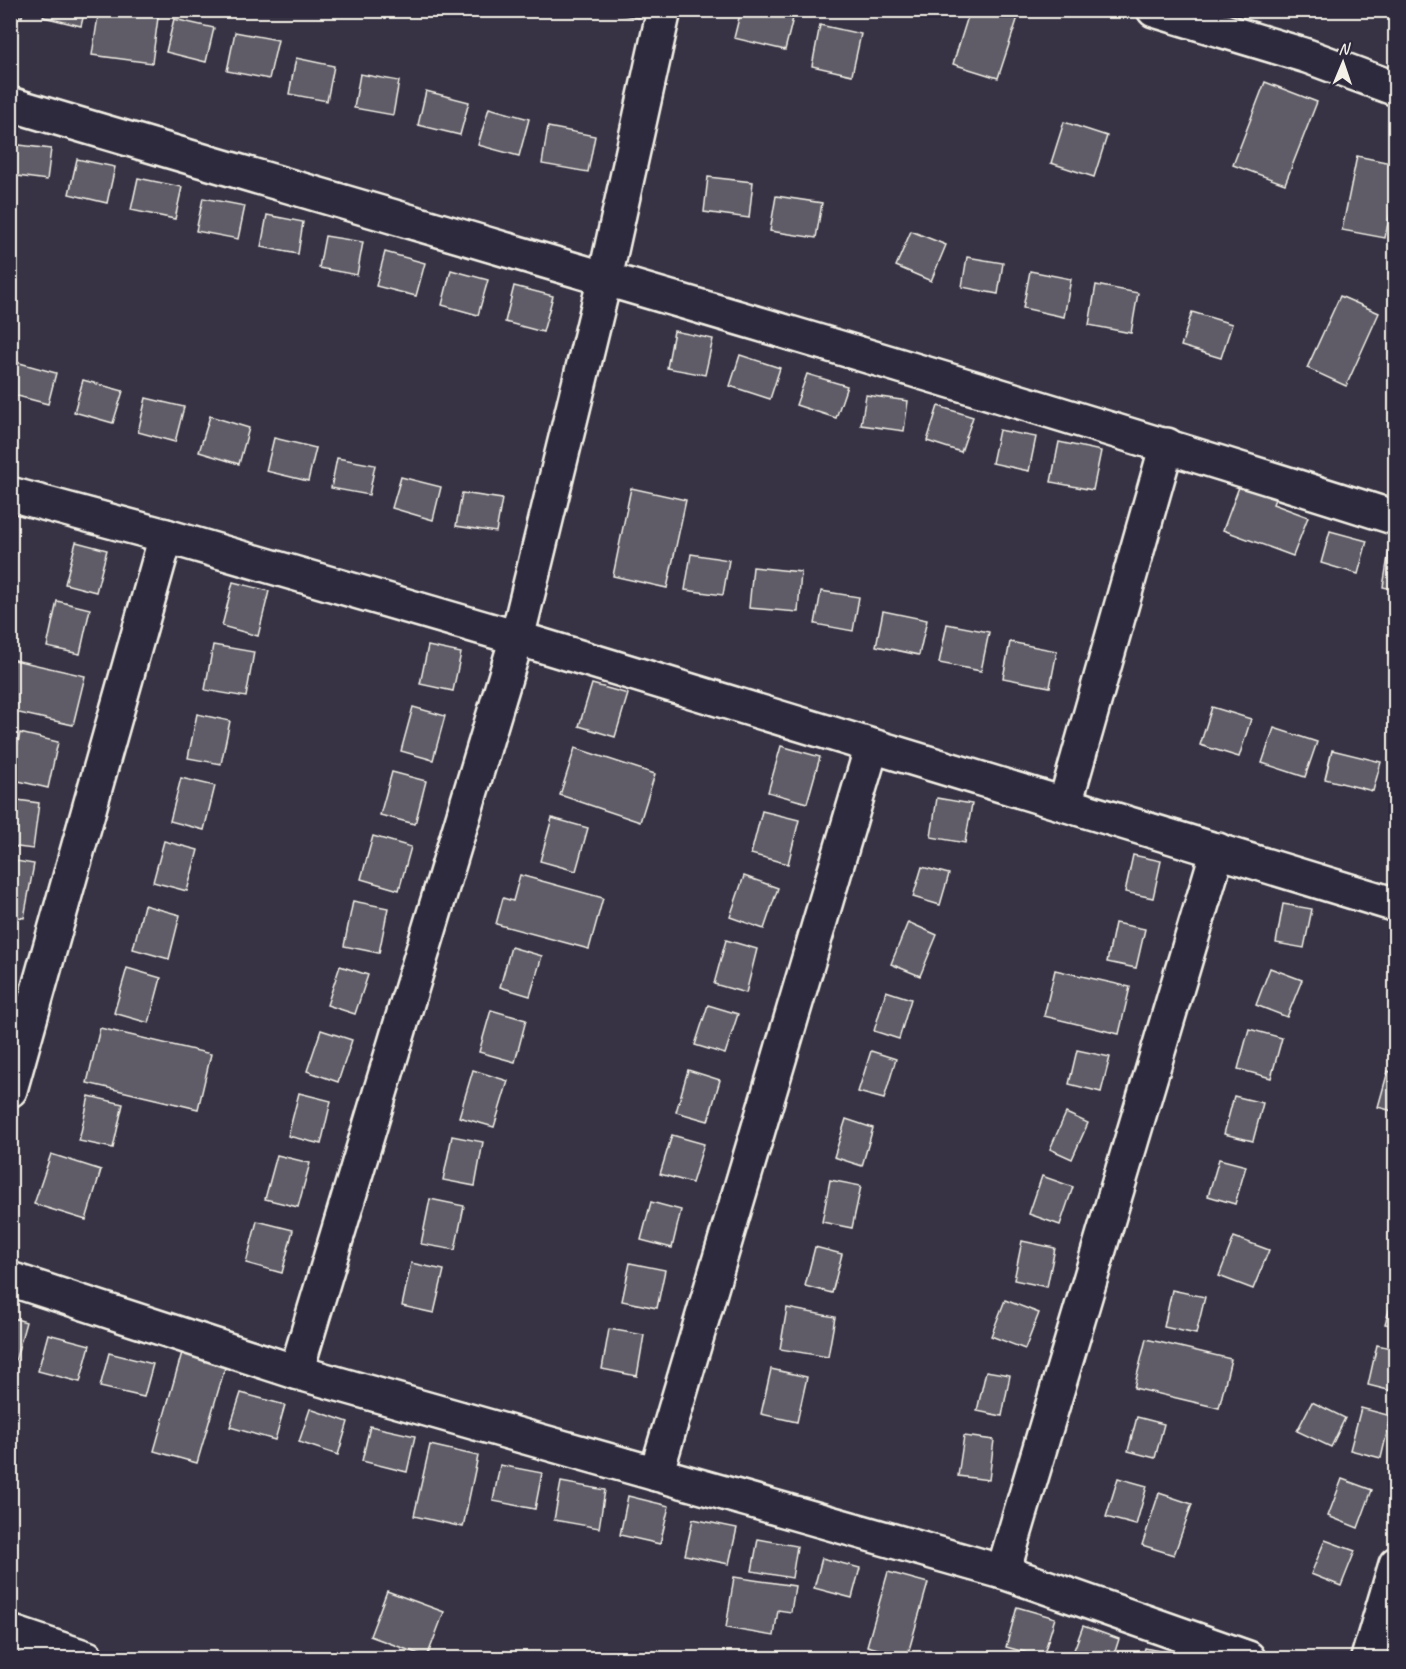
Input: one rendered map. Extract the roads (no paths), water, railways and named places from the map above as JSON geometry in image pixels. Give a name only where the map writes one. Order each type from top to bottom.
[{"type":"street","points":[[296,1372],[517,638],[605,278],[664,10]]},
{"type":"street","points":[[1154,10],[1307,56],[1395,89]]},
{"type":"street","points":[[10,104],[1167,445],[1395,518]]},
{"type":"street","points":[[1065,804],[1167,445]]},
{"type":"street","points":[[10,494],[166,536],[517,638],[1395,905]]},
{"type":"street","points":[[10,1090],[166,536]]},
{"type":"street","points":[[656,1474],[872,746]]},
{"type":"street","points":[[1003,1572],[1218,850]]},
{"type":"street","points":[[10,1279],[296,1372],[1003,1572],[1248,1659]]},
{"type":"street","points":[[1368,1659],[1395,1564]]},
{"type":"street","points":[[10,1632],[87,1659]]}]
